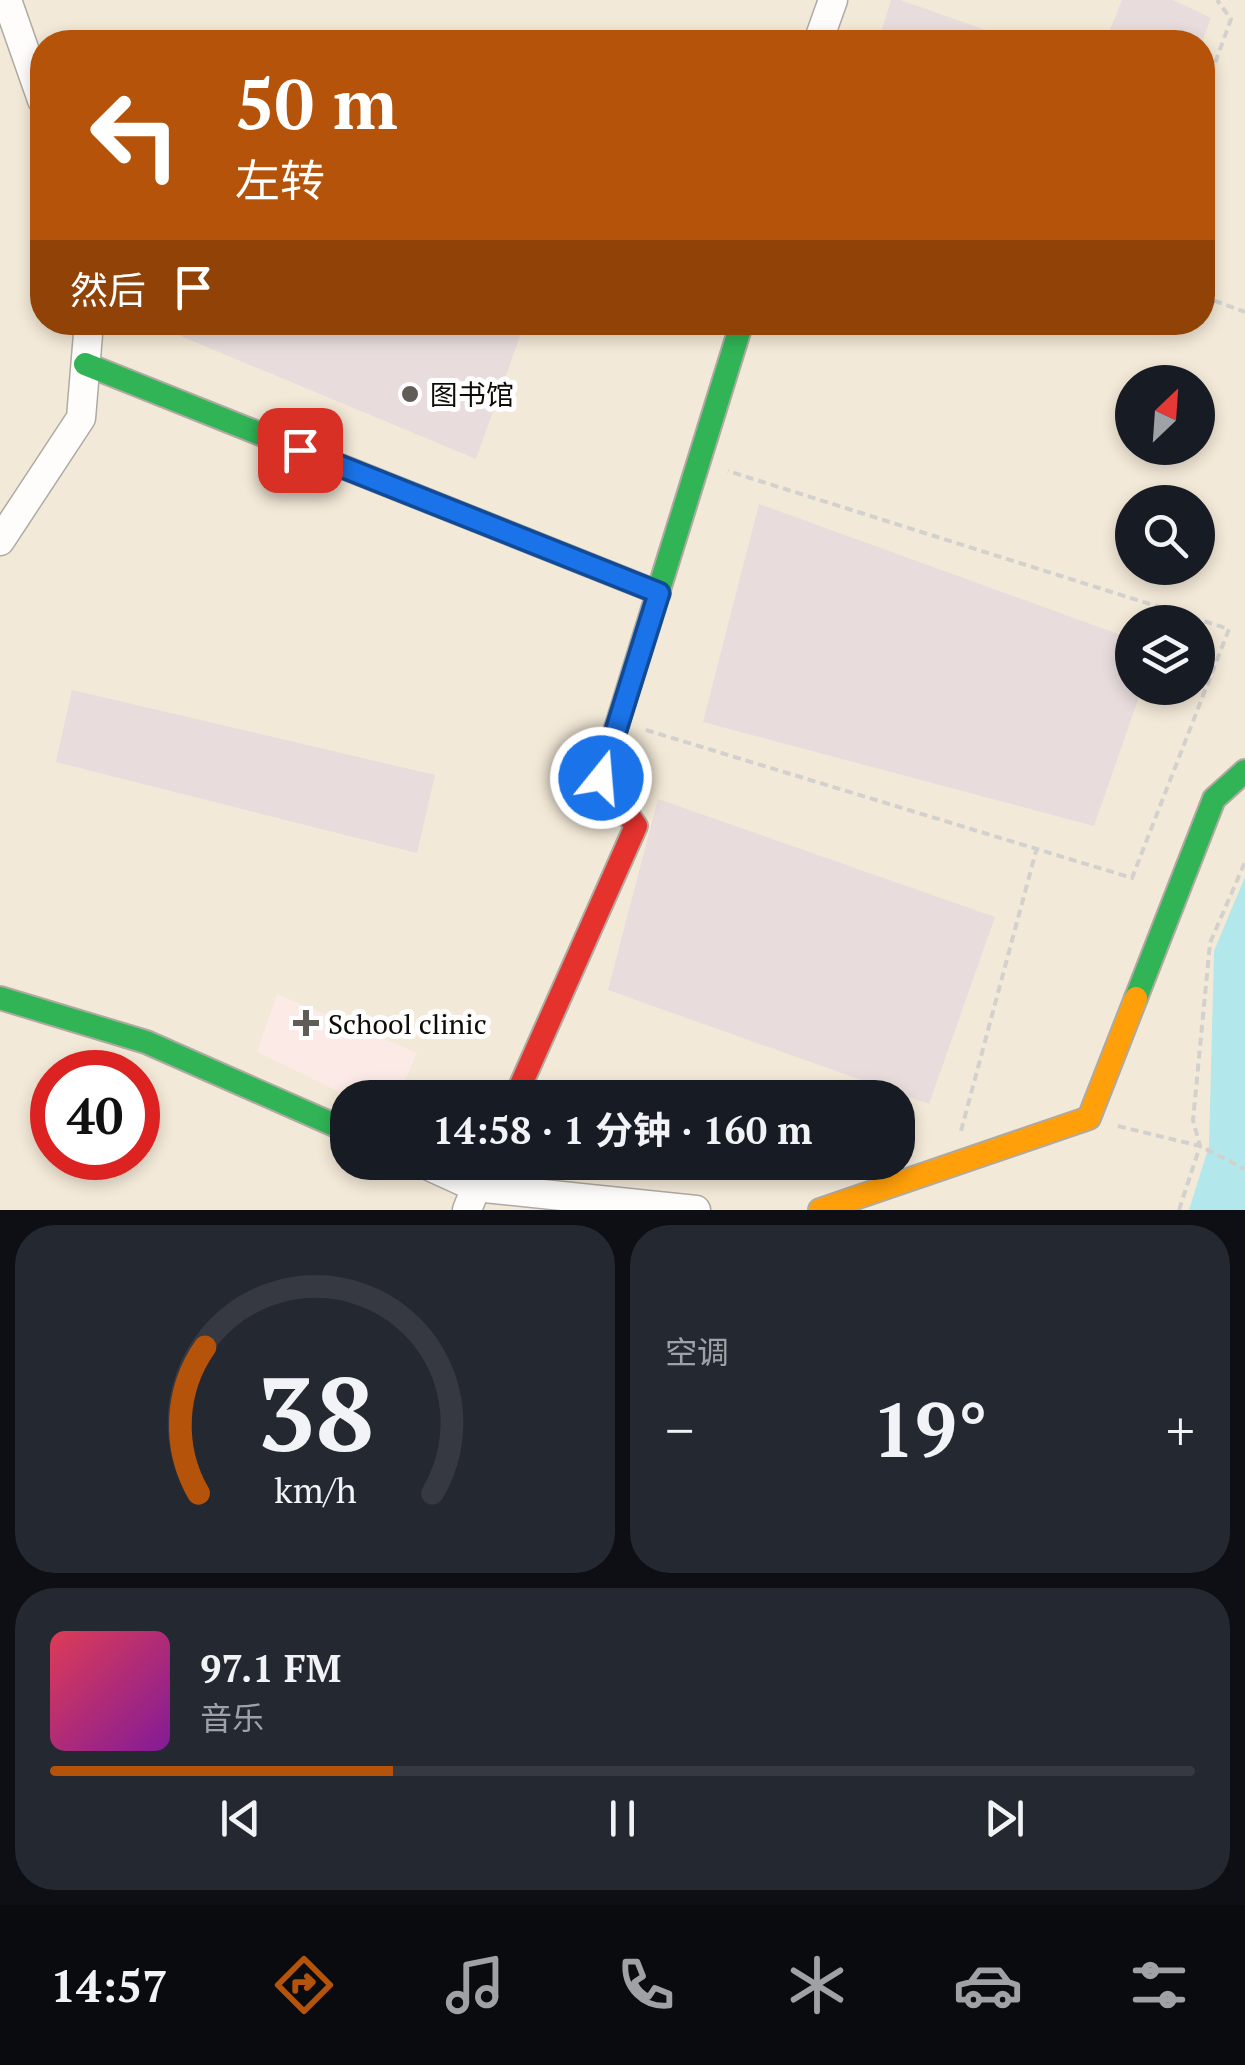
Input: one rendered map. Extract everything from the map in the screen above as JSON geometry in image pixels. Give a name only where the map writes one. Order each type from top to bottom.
[{"type":"street","points":[[7,0],[30,66]]},
{"type":"street","points":[[822,30],[833,0]]},
{"type":"street","points":[[0,541],[80,418],[88,335]]},
{"type":"street","points":[[523,1080],[636,826],[601,778],[738,335]]},
{"type":"street","points":[[85,364],[659,593]]},
{"type":"street","points":[[820,1210],[1089,1118],[1214,799],[1245,770]]},
{"type":"street","points":[[0,998],[146,1042],[330,1123]]},
{"type":"street","points":[[476,1186],[696,1210]]},
{"type":"path","points":[[1215,62],[1231,18],[1217,0]]},
{"type":"path","points":[[1215,301],[1245,312]]},
{"type":"path","points":[[618,722],[1132,878],[1229,629],[699,462]]},
{"type":"path","points":[[952,1165],[1037,849]]},
{"type":"path","points":[[1179,1210],[1202,1148],[1193,1120],[1210,943],[1245,862]]},
{"type":"path","points":[[1089,1118],[1202,1148],[1245,1168]]},
{"type":"shaded area","points":[[0,0],[1245,0],[1245,1210],[0,1210]]},
{"type":"shaded area","name":"School clinic","points":[[277,994],[417,1053],[405,1080],[330,1080],[330,1087],[257,1052]]},
{"type":"water","points":[[1245,877],[1245,1210],[1189,1210],[1209,1146],[1214,951]]},
{"type":"building","points":[[891,0],[900,0],[986,30],[882,30]]},
{"type":"building","points":[[1122,0],[1173,0],[1211,18],[1206,30],[1110,30]]},
{"type":"building","name":"图书馆","points":[[178,335],[520,335],[476,459]]},
{"type":"building","points":[[759,504],[1115,633],[1115,705],[1136,705],[1094,826],[703,722]]},
{"type":"building","points":[[72,690],[435,775],[417,853],[56,762]]},
{"type":"building","points":[[658,799],[995,917],[929,1104],[915,1099],[915,1080],[861,1080],[608,990]]},
{"type":"traffic: fast","points":[[616,728],[738,335]]},
{"type":"traffic: fast","points":[[85,364],[659,593]]},
{"type":"traffic: fast","points":[[1136,998],[1214,799],[1245,771]]},
{"type":"traffic: fast","points":[[0,998],[146,1042],[330,1123]]},
{"type":"traffic: slow","points":[[820,1210],[1089,1118],[1136,998]]},
{"type":"traffic: jam","points":[[523,1080],[636,826],[601,777],[616,728]]},
{"type":"place","name":"图书馆","points":[[410,394]]},
{"type":"place","name":"School clinic","points":[[306,1023]]},
{"type":"route","points":[[300,450],[659,593],[601,778]]}]
